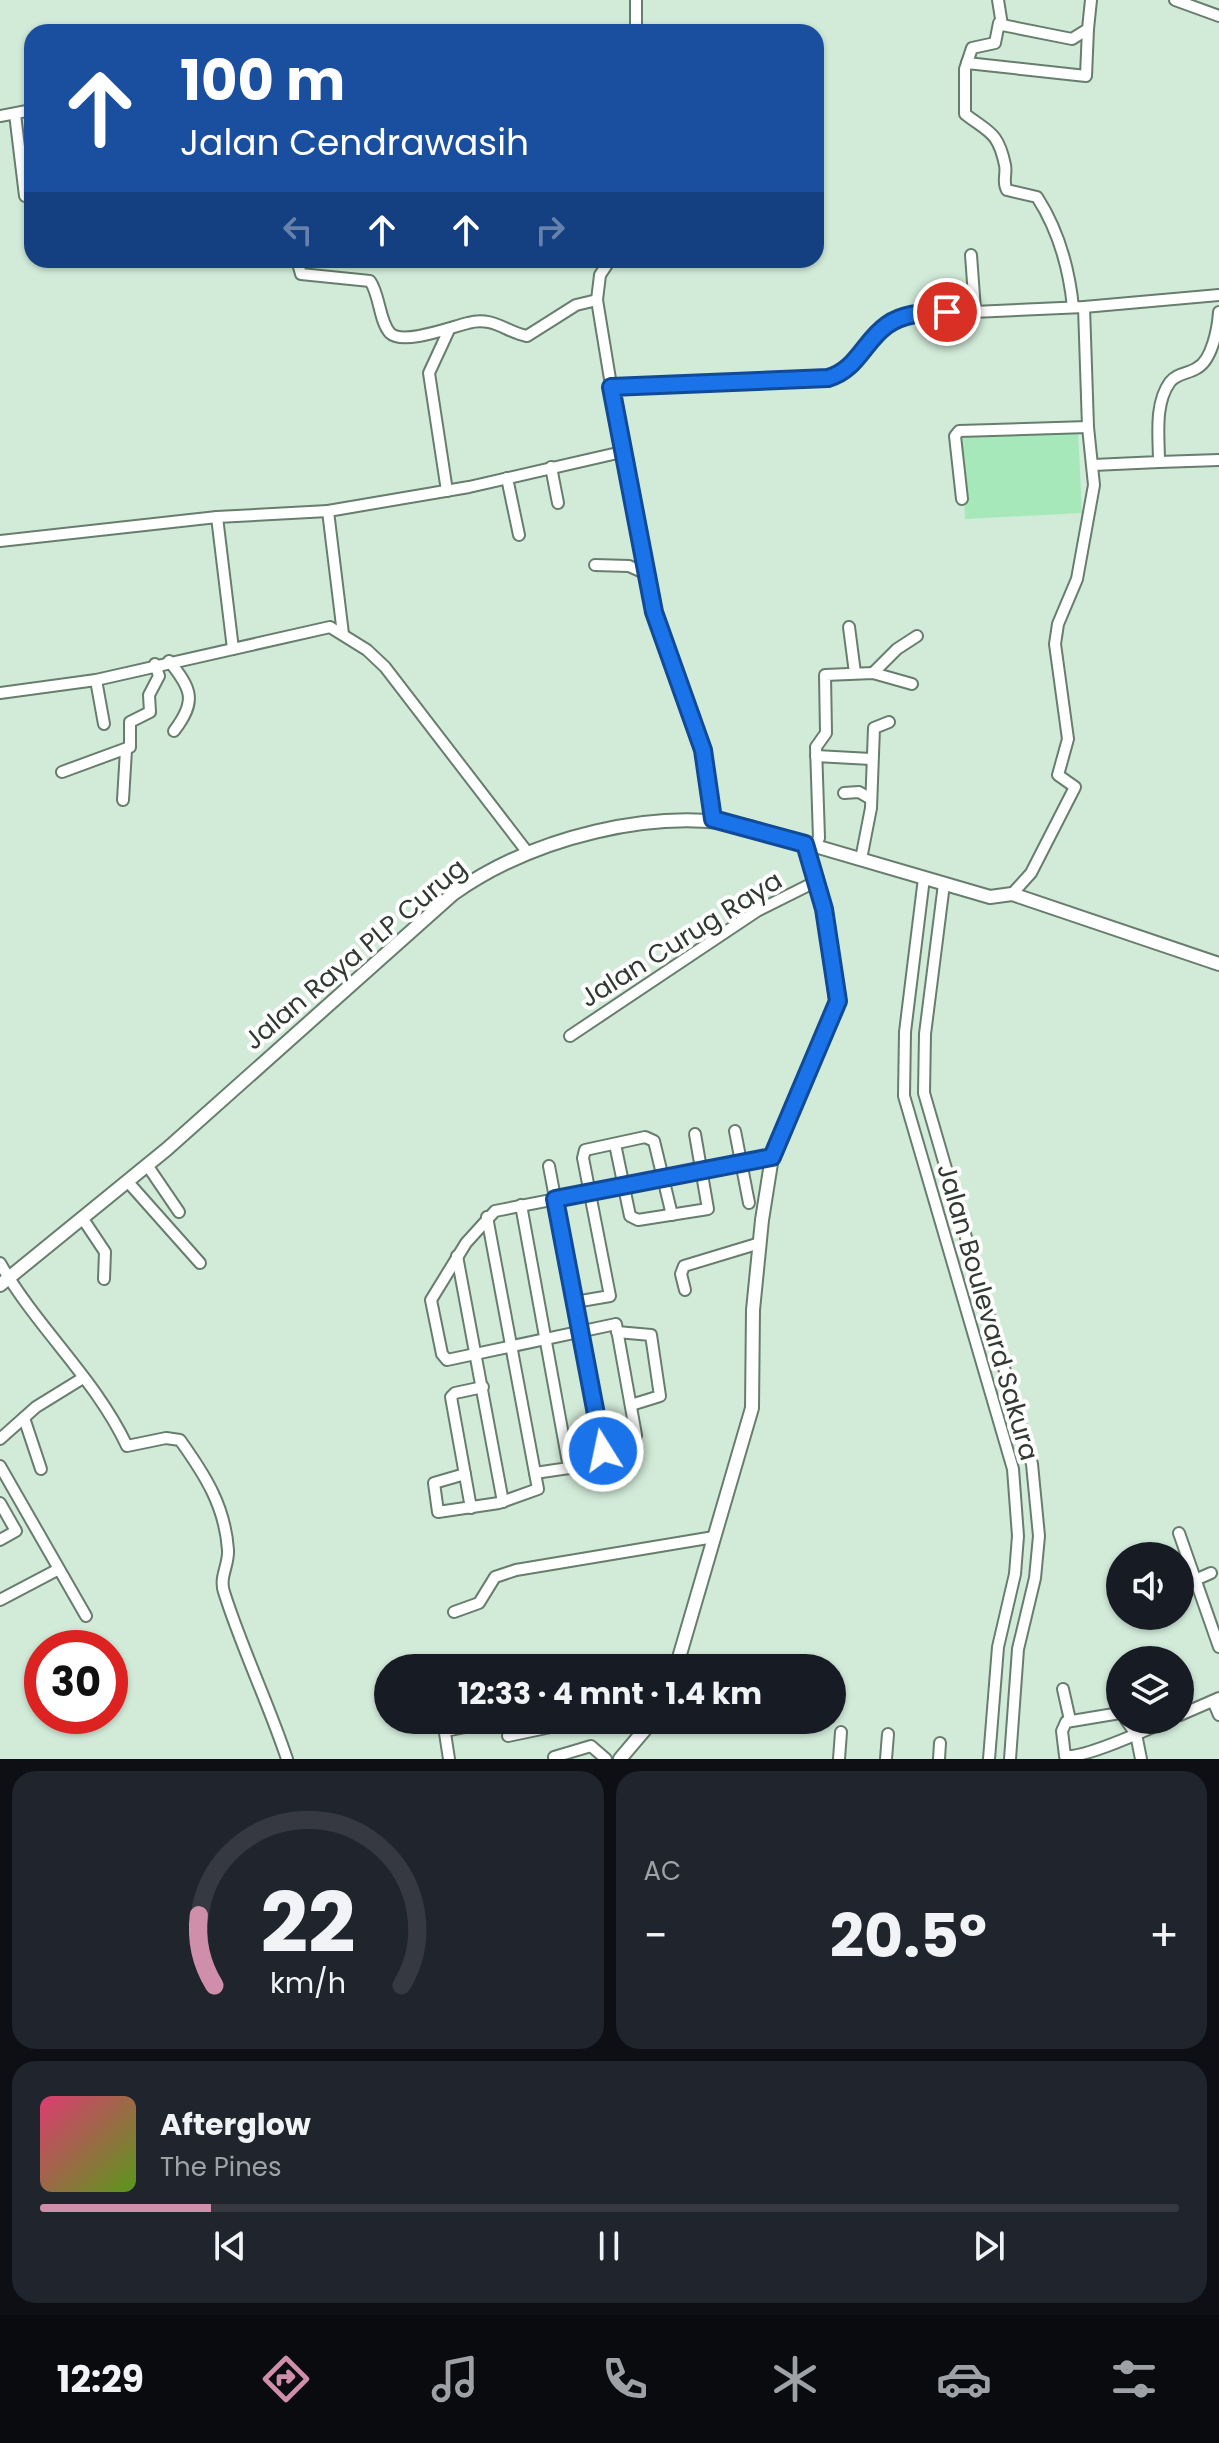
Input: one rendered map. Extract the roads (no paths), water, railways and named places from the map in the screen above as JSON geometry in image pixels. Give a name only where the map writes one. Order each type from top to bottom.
[{"type":"main road","name":"Jalan Raya PLP Curug","points":[[4,1282],[128,1182],[453,894],[493,867],[528,853],[648,823],[713,819],[990,897],[1012,894],[1219,964]]},
{"type":"main road","points":[[680,1654],[752,1408],[753,1310],[772,1157],[837,1008],[837,987],[810,845]]},
{"type":"main road","points":[[620,1759],[641,1734]]},
{"type":"street","points":[[636,0],[636,24]]},
{"type":"street","points":[[998,0],[999,23],[995,43],[972,48],[967,63],[965,114],[988,126],[997,141],[1006,169],[1004,184],[1007,190],[1037,197],[1052,221],[1079,307],[1094,485],[1085,541],[1055,644],[1068,739],[1058,775],[1075,787],[1031,873],[1012,894]]},
{"type":"street","points":[[967,63],[1086,76],[1090,55],[1088,29],[1091,0]]},
{"type":"street","points":[[1175,0],[1219,16]]},
{"type":"street","points":[[999,23],[1072,39],[1088,29]]},
{"type":"street","points":[[0,116],[24,112]]},
{"type":"street","points":[[15,114],[24,188]]},
{"type":"street","points":[[971,255],[975,310]]},
{"type":"street","points":[[299,268],[301,274],[354,277],[372,283],[394,336],[448,332],[461,325],[484,320],[527,336],[576,305],[597,300]]},
{"type":"street","points":[[605,268],[600,275],[597,300],[622,452],[654,612],[703,750],[713,819]]},
{"type":"street","points":[[611,387],[828,378],[848,369],[885,326],[920,313],[1079,307],[1219,295]]},
{"type":"street","points":[[1159,462],[1159,413],[1167,387],[1175,377],[1201,367],[1208,359],[1219,312]]},
{"type":"street","points":[[447,491],[429,373],[448,332]]},
{"type":"street","points":[[962,499],[955,436],[959,431],[1088,427]]},
{"type":"street","points":[[0,541],[217,517],[328,511],[447,491],[622,452]]},
{"type":"street","points":[[1093,465],[1219,460]]},
{"type":"street","points":[[551,467],[558,503]]},
{"type":"street","points":[[507,478],[519,535]]},
{"type":"street","points":[[328,511],[343,634]]},
{"type":"street","points":[[217,517],[233,649]]},
{"type":"street","points":[[595,565],[629,566],[647,574]]},
{"type":"street","points":[[849,627],[855,673]]},
{"type":"street","points":[[0,693],[96,680],[320,628],[343,634],[377,658],[410,695],[528,853]]},
{"type":"street","points":[[873,673],[897,649],[917,636]]},
{"type":"street","points":[[169,661],[187,686],[189,694],[187,713],[174,731]]},
{"type":"street","points":[[62,772],[126,750],[132,744],[130,722],[150,712],[149,692],[159,676],[155,664]]},
{"type":"street","points":[[810,845],[819,838],[816,747],[826,733],[825,675],[873,673],[912,684]]},
{"type":"street","points":[[96,680],[104,724]]},
{"type":"street","points":[[861,859],[868,834],[874,728],[889,722]]},
{"type":"street","points":[[123,800],[126,750]]},
{"type":"street","points":[[816,756],[871,759]]},
{"type":"street","points":[[844,793],[859,792],[871,799]]},
{"type":"street","name":"Jalan Boulevard Sakura","points":[[924,878],[905,1032],[904,1096],[1013,1469],[1017,1500],[1015,1574],[1004,1614],[995,1677],[989,1759]]},
{"type":"street","name":"Jalan Curug Raya","points":[[570,1036],[757,911],[817,881]]},
{"type":"street","name":"Jalan Boulevard Sakura","points":[[944,884],[925,1034],[924,1093],[1032,1464],[1037,1498],[1035,1578],[1024,1618],[1010,1759]]},
{"type":"street","points":[[735,1131],[749,1203]]},
{"type":"street","points":[[615,1144],[632,1219],[672,1215],[708,1209],[695,1134]]},
{"type":"street","points":[[575,1302],[610,1296],[583,1153],[585,1150],[650,1138],[654,1141],[672,1215]]},
{"type":"street","points":[[631,1405],[660,1396],[660,1377],[651,1335],[617,1328],[444,1358],[431,1300],[457,1256],[487,1217],[521,1205],[772,1157]]},
{"type":"street","points":[[147,1165],[179,1212]]},
{"type":"street","points":[[549,1166],[603,1451]]},
{"type":"street","points":[[128,1182],[200,1263]]},
{"type":"street","points":[[521,1205],[569,1468]]},
{"type":"street","points":[[465,1474],[434,1483],[436,1510],[439,1513],[503,1502],[537,1491],[487,1217]]},
{"type":"street","points":[[83,1219],[105,1252],[104,1279]]},
{"type":"street","points":[[946,1243],[966,1238]]},
{"type":"street","points":[[685,1290],[681,1274],[684,1266],[760,1243]]},
{"type":"street","points":[[457,1256],[503,1502]]},
{"type":"street","points":[[0,1263],[4,1282],[102,1401],[127,1446],[166,1438],[180,1440],[215,1492],[224,1519],[228,1555],[221,1583],[246,1660],[271,1712],[287,1759]]},
{"type":"street","points":[[535,1473],[569,1468],[636,1435],[617,1328]]},
{"type":"street","points":[[0,1439],[24,1418],[83,1378]]},
{"type":"street","points":[[471,1508],[451,1397],[455,1393],[483,1387]]},
{"type":"street","points":[[24,1418],[41,1469]]},
{"type":"street","points":[[0,1466],[5,1486],[86,1616]]},
{"type":"street","points":[[0,1503],[16,1531],[0,1540]]},
{"type":"street","points":[[1179,1533],[1219,1647]]},
{"type":"street","points":[[454,1612],[479,1603],[495,1577],[516,1570],[714,1537]]},
{"type":"street","points":[[0,1600],[57,1570]]},
{"type":"street","points":[[1195,1580],[1211,1573]]},
{"type":"street","points":[[995,1677],[1016,1677]]},
{"type":"street","points":[[1063,1689],[1070,1720]]},
{"type":"street","points":[[1194,1709],[1216,1700],[1219,1715]]},
{"type":"street","points":[[1106,1715],[1070,1720],[1062,1731],[1063,1753],[1068,1759],[1136,1734],[1141,1759]]},
{"type":"street","points":[[445,1734],[449,1759]]},
{"type":"street","points":[[508,1736],[518,1734]]},
{"type":"street","points":[[839,1759],[841,1734]]},
{"type":"street","points":[[886,1759],[888,1734]]},
{"type":"street","points":[[939,1759],[940,1743]]},
{"type":"street","points":[[554,1757],[591,1746],[606,1759]]}]
